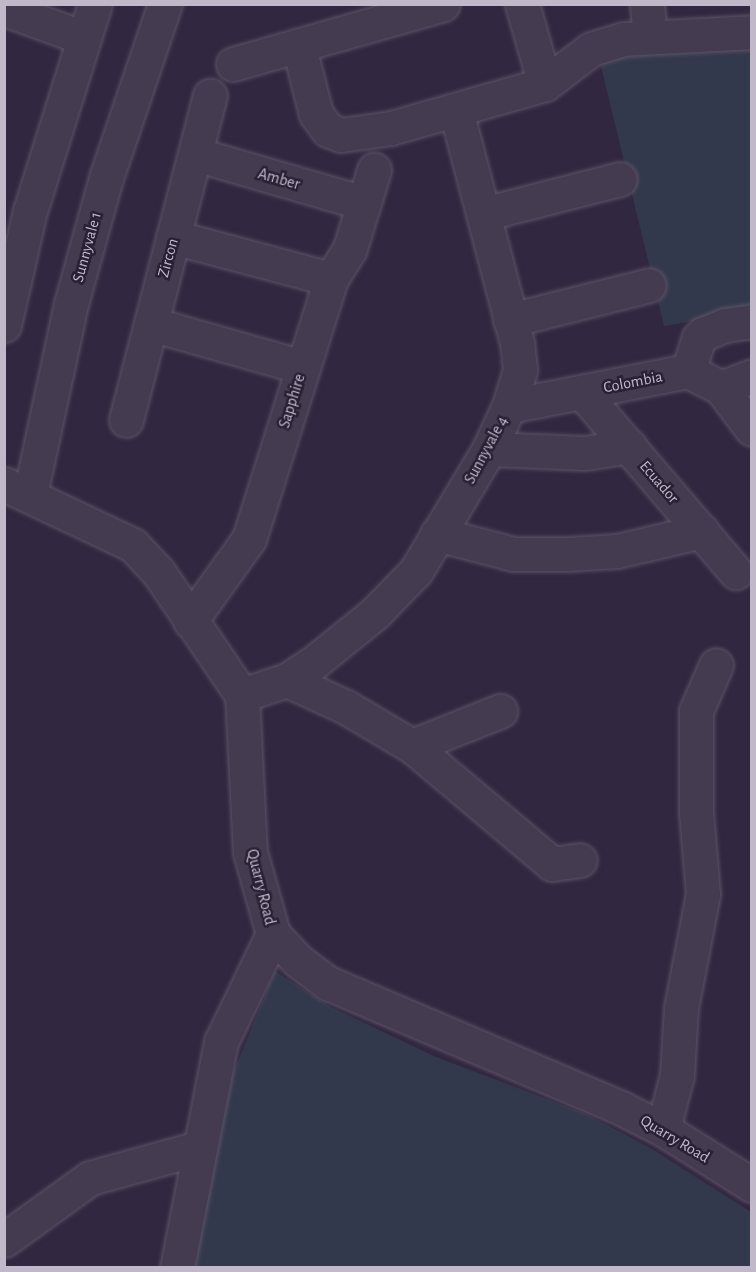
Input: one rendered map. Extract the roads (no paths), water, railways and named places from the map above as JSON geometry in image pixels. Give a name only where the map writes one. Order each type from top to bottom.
[{"type":"street","points":[[5,320],[30,211],[95,4]]},
{"type":"street","name":"Sunnyvale 1","points":[[17,490],[106,178],[165,4]]},
{"type":"street","points":[[232,64],[299,47],[443,4]]},
{"type":"street","points":[[522,4],[545,84]]},
{"type":"street","points":[[648,4],[650,37]]},
{"type":"street","points":[[4,9],[84,38]]},
{"type":"street","points":[[299,47],[316,114],[328,130],[341,135],[361,134],[545,84],[591,49],[624,39],[752,32]]},
{"type":"street","name":"Zircon","points":[[126,420],[210,96]]},
{"type":"street","name":"Sunnyvale 4","points":[[242,696],[287,680],[374,614],[416,571],[489,449],[509,406],[520,370],[517,343],[456,110]]},
{"type":"street","name":"Amber","points":[[195,154],[364,203]]},
{"type":"street","name":"Sapphire","points":[[190,621],[249,539],[332,279],[350,248],[374,170]]},
{"type":"street","points":[[483,214],[620,179]]},
{"type":"street","points":[[173,237],[332,279]]},
{"type":"street","points":[[510,320],[649,285]]},
{"type":"street","points":[[752,321],[725,325],[703,334],[699,338],[688,371],[720,388],[752,429]]},
{"type":"street","points":[[151,324],[303,367]]},
{"type":"street","name":"Colombia","points":[[509,406],[688,371]]},
{"type":"street","points":[[720,388],[752,376]]},
{"type":"street","name":"Ecuador","points":[[582,392],[736,572]]},
{"type":"street","points":[[489,449],[585,453],[629,446]]},
{"type":"street","points":[[17,490],[133,545],[159,573],[242,696]]},
{"type":"street","points":[[437,534],[513,554],[568,554],[617,551],[702,531]]},
{"type":"street","points":[[663,1129],[677,1075],[681,1008],[703,894],[696,812],[696,711],[710,679]]},
{"type":"street","points":[[287,680],[346,707],[412,746],[552,864],[580,860]]},
{"type":"street","name":"Quarry Road","points":[[242,696],[250,852],[273,934],[297,960],[328,982],[623,1109],[663,1129],[752,1185]]},
{"type":"street","points":[[412,746],[500,711]]},
{"type":"street","points":[[177,1268],[221,1042],[273,934]]},
{"type":"street","points":[[4,1240],[90,1178],[199,1148]]}]
